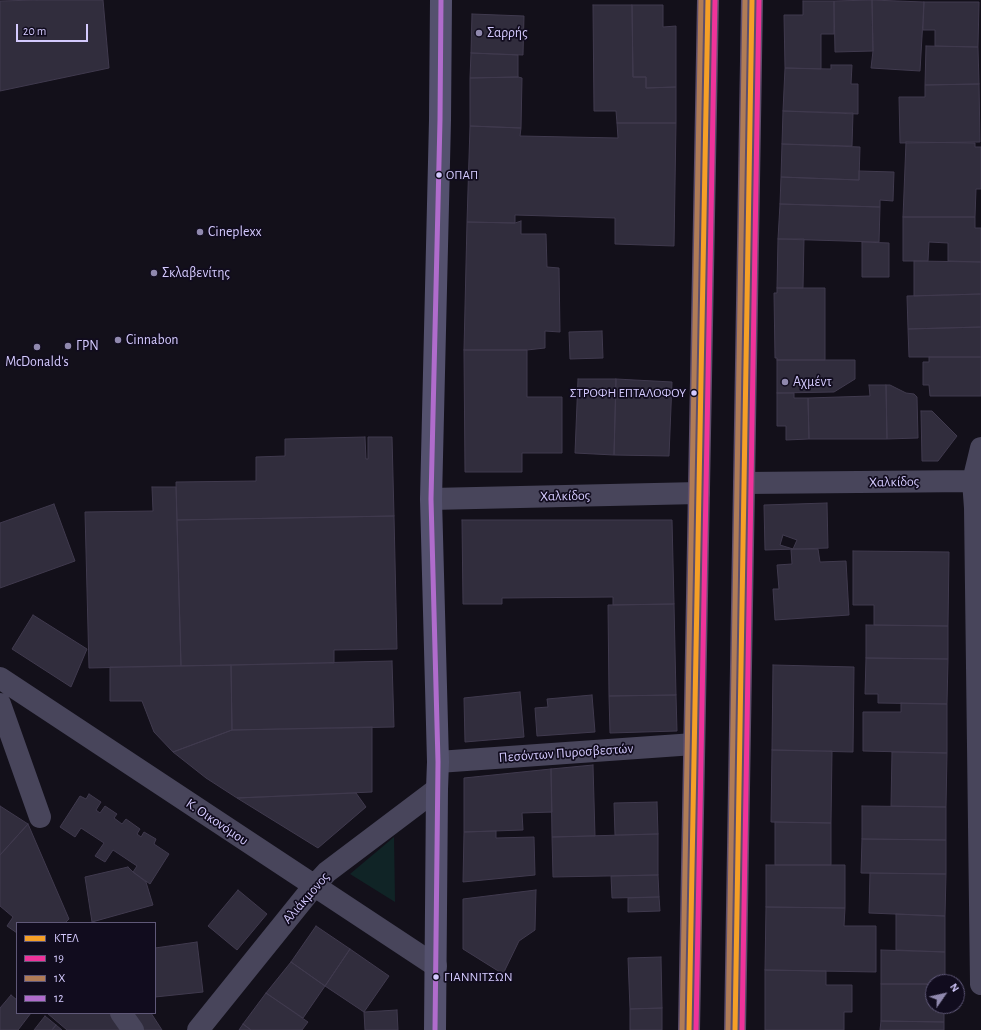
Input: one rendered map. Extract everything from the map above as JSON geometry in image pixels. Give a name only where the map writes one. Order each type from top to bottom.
[{"type":"main road","points":[[435,1030],[438,762],[431,499],[440,136],[441,0]]},
{"type":"main road","points":[[689,1030],[708,0]]},
{"type":"main road","points":[[735,1030],[752,0]]},
{"type":"street","points":[[981,448],[973,481],[975,508],[981,984]]},
{"type":"street","name":"Χαλκίδος","points":[[744,483],[973,481]]},
{"type":"street","name":"Χαλκίδος","points":[[431,499],[699,493]]},
{"type":"street","name":"Κ. Οικονόμου","points":[[0,678],[436,966]]},
{"type":"street","points":[[0,704],[40,817]]},
{"type":"street","name":"Πεσόντων Πυροσβεστών","points":[[438,762],[694,744]]},
{"type":"street","name":"Αλιάκμονος","points":[[198,1030],[314,886],[327,872],[437,789]]},
{"type":"street","points":[[122,1014],[133,1030]]},
{"type":"green space","points":[[394,837],[395,902],[350,874]]},
{"type":"building","points":[[103,0],[109,68],[0,91],[0,1]]},
{"type":"building","points":[[872,0],[873,51],[835,52],[834,1]]},
{"type":"building","points":[[872,0],[924,2],[920,71],[871,68],[873,51]]},
{"type":"building","points":[[803,1],[834,1],[834,34],[821,34],[821,69],[785,68],[784,15],[803,15]]},
{"type":"building","points":[[924,2],[979,2],[978,47],[935,46],[935,30],[923,30]]},
{"type":"building","points":[[593,5],[632,5],[633,77],[646,77],[646,88],[676,87],[676,123],[617,123],[616,111],[594,111]]},
{"type":"building","points":[[632,5],[663,5],[663,27],[676,26],[676,87],[646,88],[646,77],[633,77]]},
{"type":"building","points":[[472,14],[524,16],[523,55],[471,53]]},
{"type":"building","points":[[926,46],[978,47],[979,84],[925,85]]},
{"type":"building","points":[[471,53],[518,55],[518,77],[470,78]]},
{"type":"building","points":[[831,65],[852,65],[851,84],[858,84],[858,114],[783,111],[785,68],[831,69]]},
{"type":"building","points":[[470,78],[522,78],[521,128],[470,126]]},
{"type":"building","points":[[979,84],[980,142],[900,143],[899,97],[925,97],[925,85]]},
{"type":"building","points":[[783,111],[853,113],[852,146],[782,144]]},
{"type":"building","points":[[617,123],[676,123],[674,246],[615,244],[615,218],[515,215],[515,223],[467,222],[470,126],[521,128],[520,136],[618,138]]},
{"type":"building","points":[[906,142],[975,143],[975,147],[981,147],[981,189],[976,189],[975,217],[903,217]]},
{"type":"building","points":[[782,144],[860,147],[859,180],[781,177]]},
{"type":"building","points":[[859,171],[894,172],[893,201],[880,200],[880,207],[780,204],[781,177],[859,180]]},
{"type":"building","points":[[780,204],[880,207],[879,242],[778,239]]},
{"type":"building","points":[[903,217],[975,217],[975,228],[981,228],[981,262],[948,261],[948,243],[929,242],[928,261],[903,261]]},
{"type":"building","points":[[521,221],[521,234],[546,234],[547,267],[559,268],[560,332],[545,331],[545,348],[527,350],[464,350],[467,222],[515,223]]},
{"type":"building","points":[[778,239],[804,239],[803,288],[777,288]]},
{"type":"building","points":[[862,242],[889,243],[889,277],[862,277]]},
{"type":"building","points":[[914,261],[981,262],[981,294],[914,296]]},
{"type":"building","points":[[777,288],[825,288],[825,360],[777,360],[777,358],[775,358],[774,293],[777,293]]},
{"type":"building","points":[[981,294],[981,327],[908,329],[907,296]]},
{"type":"building","points":[[981,327],[981,357],[909,357],[908,329]]},
{"type":"building","points":[[602,331],[603,358],[570,359],[569,332]]},
{"type":"building","points":[[464,350],[527,350],[527,397],[562,397],[562,453],[522,453],[522,472],[465,472]]},
{"type":"building","points":[[929,357],[981,357],[981,396],[930,396],[929,385],[923,385],[923,362],[929,362]]},
{"type":"building","points":[[777,360],[855,360],[855,379],[834,392],[777,393]]},
{"type":"building","points":[[578,379],[616,379],[614,455],[575,453]]},
{"type":"building","points":[[616,379],[672,382],[669,456],[614,455]]},
{"type":"building","points":[[869,385],[886,385],[887,439],[809,439],[808,398],[870,396]]},
{"type":"building","points":[[886,385],[890,385],[906,393],[914,394],[917,397],[918,438],[887,439]]},
{"type":"building","points":[[777,393],[794,393],[794,398],[808,398],[809,439],[786,440],[786,426],[777,426]]},
{"type":"building","points":[[921,411],[932,411],[957,436],[938,461],[922,461]]},
{"type":"building","points":[[365,437],[366,459],[368,459],[368,437],[392,437],[394,516],[177,520],[176,482],[256,481],[256,457],[285,456],[285,439]]},
{"type":"building","points":[[152,487],[176,487],[181,666],[89,668],[85,512],[153,511]]},
{"type":"building","points":[[827,503],[828,548],[765,550],[764,505]]},
{"type":"building","points":[[54,504],[75,561],[0,588],[0,523]]},
{"type":"building","points":[[394,516],[397,649],[334,650],[334,663],[181,666],[177,520]]},
{"type":"building","points":[[462,520],[672,520],[674,604],[613,605],[613,597],[502,598],[502,604],[463,604]]},
{"type":"building","points":[[783,535],[797,540],[793,549],[780,545]]},
{"type":"building","points":[[818,549],[820,562],[846,561],[849,615],[775,620],[773,589],[779,589],[777,565],[792,564],[791,550]]},
{"type":"building","points":[[853,551],[949,552],[948,626],[874,625],[874,605],[853,605]]},
{"type":"building","points":[[674,604],[676,695],[609,696],[608,605]]},
{"type":"building","points":[[33,615],[87,649],[71,687],[12,649]]},
{"type":"building","points":[[866,625],[948,626],[948,659],[866,658]]},
{"type":"building","points":[[866,658],[948,659],[947,704],[878,703],[878,694],[865,694]]},
{"type":"building","points":[[392,661],[394,727],[232,730],[231,665]]},
{"type":"building","points":[[231,665],[232,730],[173,752],[154,732],[142,701],[110,701],[110,667]]},
{"type":"building","points":[[773,665],[854,667],[853,752],[772,750]]},
{"type":"building","points":[[520,692],[524,737],[465,742],[464,698]]},
{"type":"building","points":[[592,695],[595,732],[537,736],[535,708],[548,707],[547,699]]},
{"type":"building","points":[[676,695],[677,731],[610,733],[609,696]]},
{"type":"building","points":[[901,703],[947,704],[947,753],[863,751],[863,712],[901,712]]},
{"type":"building","points":[[372,727],[372,792],[237,798],[206,778],[173,752],[232,730]]},
{"type":"building","points":[[772,750],[832,751],[831,823],[771,822]]},
{"type":"building","points":[[892,752],[947,753],[946,807],[891,806]]},
{"type":"building","points":[[593,765],[595,836],[552,837],[551,769]]},
{"type":"building","points":[[551,769],[552,812],[522,813],[523,830],[464,832],[464,778]]},
{"type":"building","points":[[356,793],[366,807],[318,848],[237,798]]},
{"type":"building","points":[[89,794],[101,802],[96,810],[100,813],[105,806],[117,814],[114,818],[122,824],[126,819],[140,829],[137,834],[141,837],[144,832],[156,839],[154,844],[169,854],[150,884],[133,872],[137,866],[113,850],[105,862],[95,856],[104,843],[81,828],[75,837],[60,827],[80,796],[86,799]]},
{"type":"building","points":[[657,802],[658,834],[615,835],[614,803]]},
{"type":"building","points":[[0,806],[28,824],[0,855]]},
{"type":"building","points":[[862,806],[946,807],[946,840],[862,839]]},
{"type":"building","points":[[775,822],[831,823],[831,865],[775,865]]},
{"type":"building","points":[[28,824],[69,919],[66,922],[16,922],[16,932],[7,926],[13,917],[0,906],[0,855]]},
{"type":"building","points":[[496,831],[496,838],[534,837],[535,875],[463,882],[464,832]]},
{"type":"building","points":[[658,834],[658,875],[553,877],[552,837]]},
{"type":"building","points":[[862,839],[946,840],[946,874],[861,873]]},
{"type":"building","points":[[766,865],[845,865],[845,908],[766,907]]},
{"type":"building","points":[[128,867],[146,882],[153,905],[92,922],[85,877]]},
{"type":"building","points":[[870,873],[946,874],[945,916],[869,913]]},
{"type":"building","points":[[658,875],[659,897],[612,898],[611,876]]},
{"type":"building","points":[[238,890],[267,914],[237,950],[208,926]]},
{"type":"building","points":[[536,890],[535,930],[519,941],[503,974],[463,949],[463,899]]},
{"type":"building","points":[[659,897],[660,911],[628,912],[628,898]]},
{"type":"building","points":[[766,907],[845,908],[844,926],[876,926],[876,972],[765,970]]},
{"type":"building","points":[[896,914],[945,916],[945,952],[896,950]]},
{"type":"building","points":[[316,926],[350,949],[325,986],[291,962]]},
{"type":"building","points":[[197,942],[203,992],[156,997],[156,948]]},
{"type":"building","points":[[350,949],[389,976],[364,1012],[325,986]]},
{"type":"building","points":[[881,950],[945,952],[945,974],[925,974],[925,984],[881,984]]},
{"type":"building","points":[[661,957],[662,1008],[630,1009],[628,958]]},
{"type":"building","points":[[291,962],[325,986],[303,1018],[266,993]]},
{"type":"building","points":[[765,970],[826,971],[826,985],[852,985],[852,1012],[844,1012],[844,1030],[765,1030]]},
{"type":"building","points":[[881,984],[925,984],[925,1014],[944,1014],[944,1022],[881,1021]]},
{"type":"building","points":[[266,993],[308,1022],[302,1030],[251,1030],[243,1024]]},
{"type":"building","points":[[11,995],[16,999],[16,1014],[30,1014],[18,1030],[0,1030],[0,1008]]},
{"type":"building","points":[[662,1008],[662,1030],[630,1030],[630,1009]]},
{"type":"building","points":[[397,1010],[398,1030],[365,1030],[364,1012]]},
{"type":"building","points":[[48,1014],[117,1014],[121,1030],[67,1030]]},
{"type":"building","points":[[128,1014],[152,1014],[162,1030],[139,1030]]},
{"type":"building","points":[[45,1016],[56,1025],[52,1030],[34,1030]]},
{"type":"building","points":[[881,1021],[944,1022],[944,1030],[880,1030]]},
{"type":"building","points":[[243,1024],[251,1030],[239,1030]]},
{"type":"building","points":[[56,1025],[62,1030],[52,1030]]},
{"type":"transit line","name":"12","points":[[435,1030],[438,762],[431,499],[440,120],[441,0]]},
{"type":"transit line","name":"1Χ","points":[[682,1030],[701,0]]},
{"type":"transit line","name":"ΚΤΕΛ","points":[[689,1030],[708,0]]},
{"type":"transit line","name":"19","points":[[696,1030],[715,0]]},
{"type":"transit line","name":"1Χ","points":[[728,1030],[745,0]]},
{"type":"transit line","name":"ΚΤΕΛ","points":[[735,1030],[752,0]]},
{"type":"transit line","name":"19","points":[[742,1030],[759,0]]},
{"type":"place","name":"Σαρρής","points":[[479,33]]},
{"type":"place","name":"ΟΠΑΠ","points":[[439,175]]},
{"type":"place","name":"Cineplexx","points":[[200,232]]},
{"type":"place","name":"Σκλαβενίτης","points":[[154,273]]},
{"type":"place","name":"Cinnabon","points":[[118,340]]},
{"type":"place","name":"ΓΡΝ","points":[[68,346]]},
{"type":"place","name":"McDonald's","points":[[37,347]]},
{"type":"place","name":"Αχμέντ","points":[[785,382]]},
{"type":"place","name":"ΣΤΡΟΦΗ ΕΠΤΑΛΟΦΟΥ","points":[[694,393]]},
{"type":"place","name":"ΓΙΑΝΝΙΤΣΩΝ","points":[[436,977]]}]
